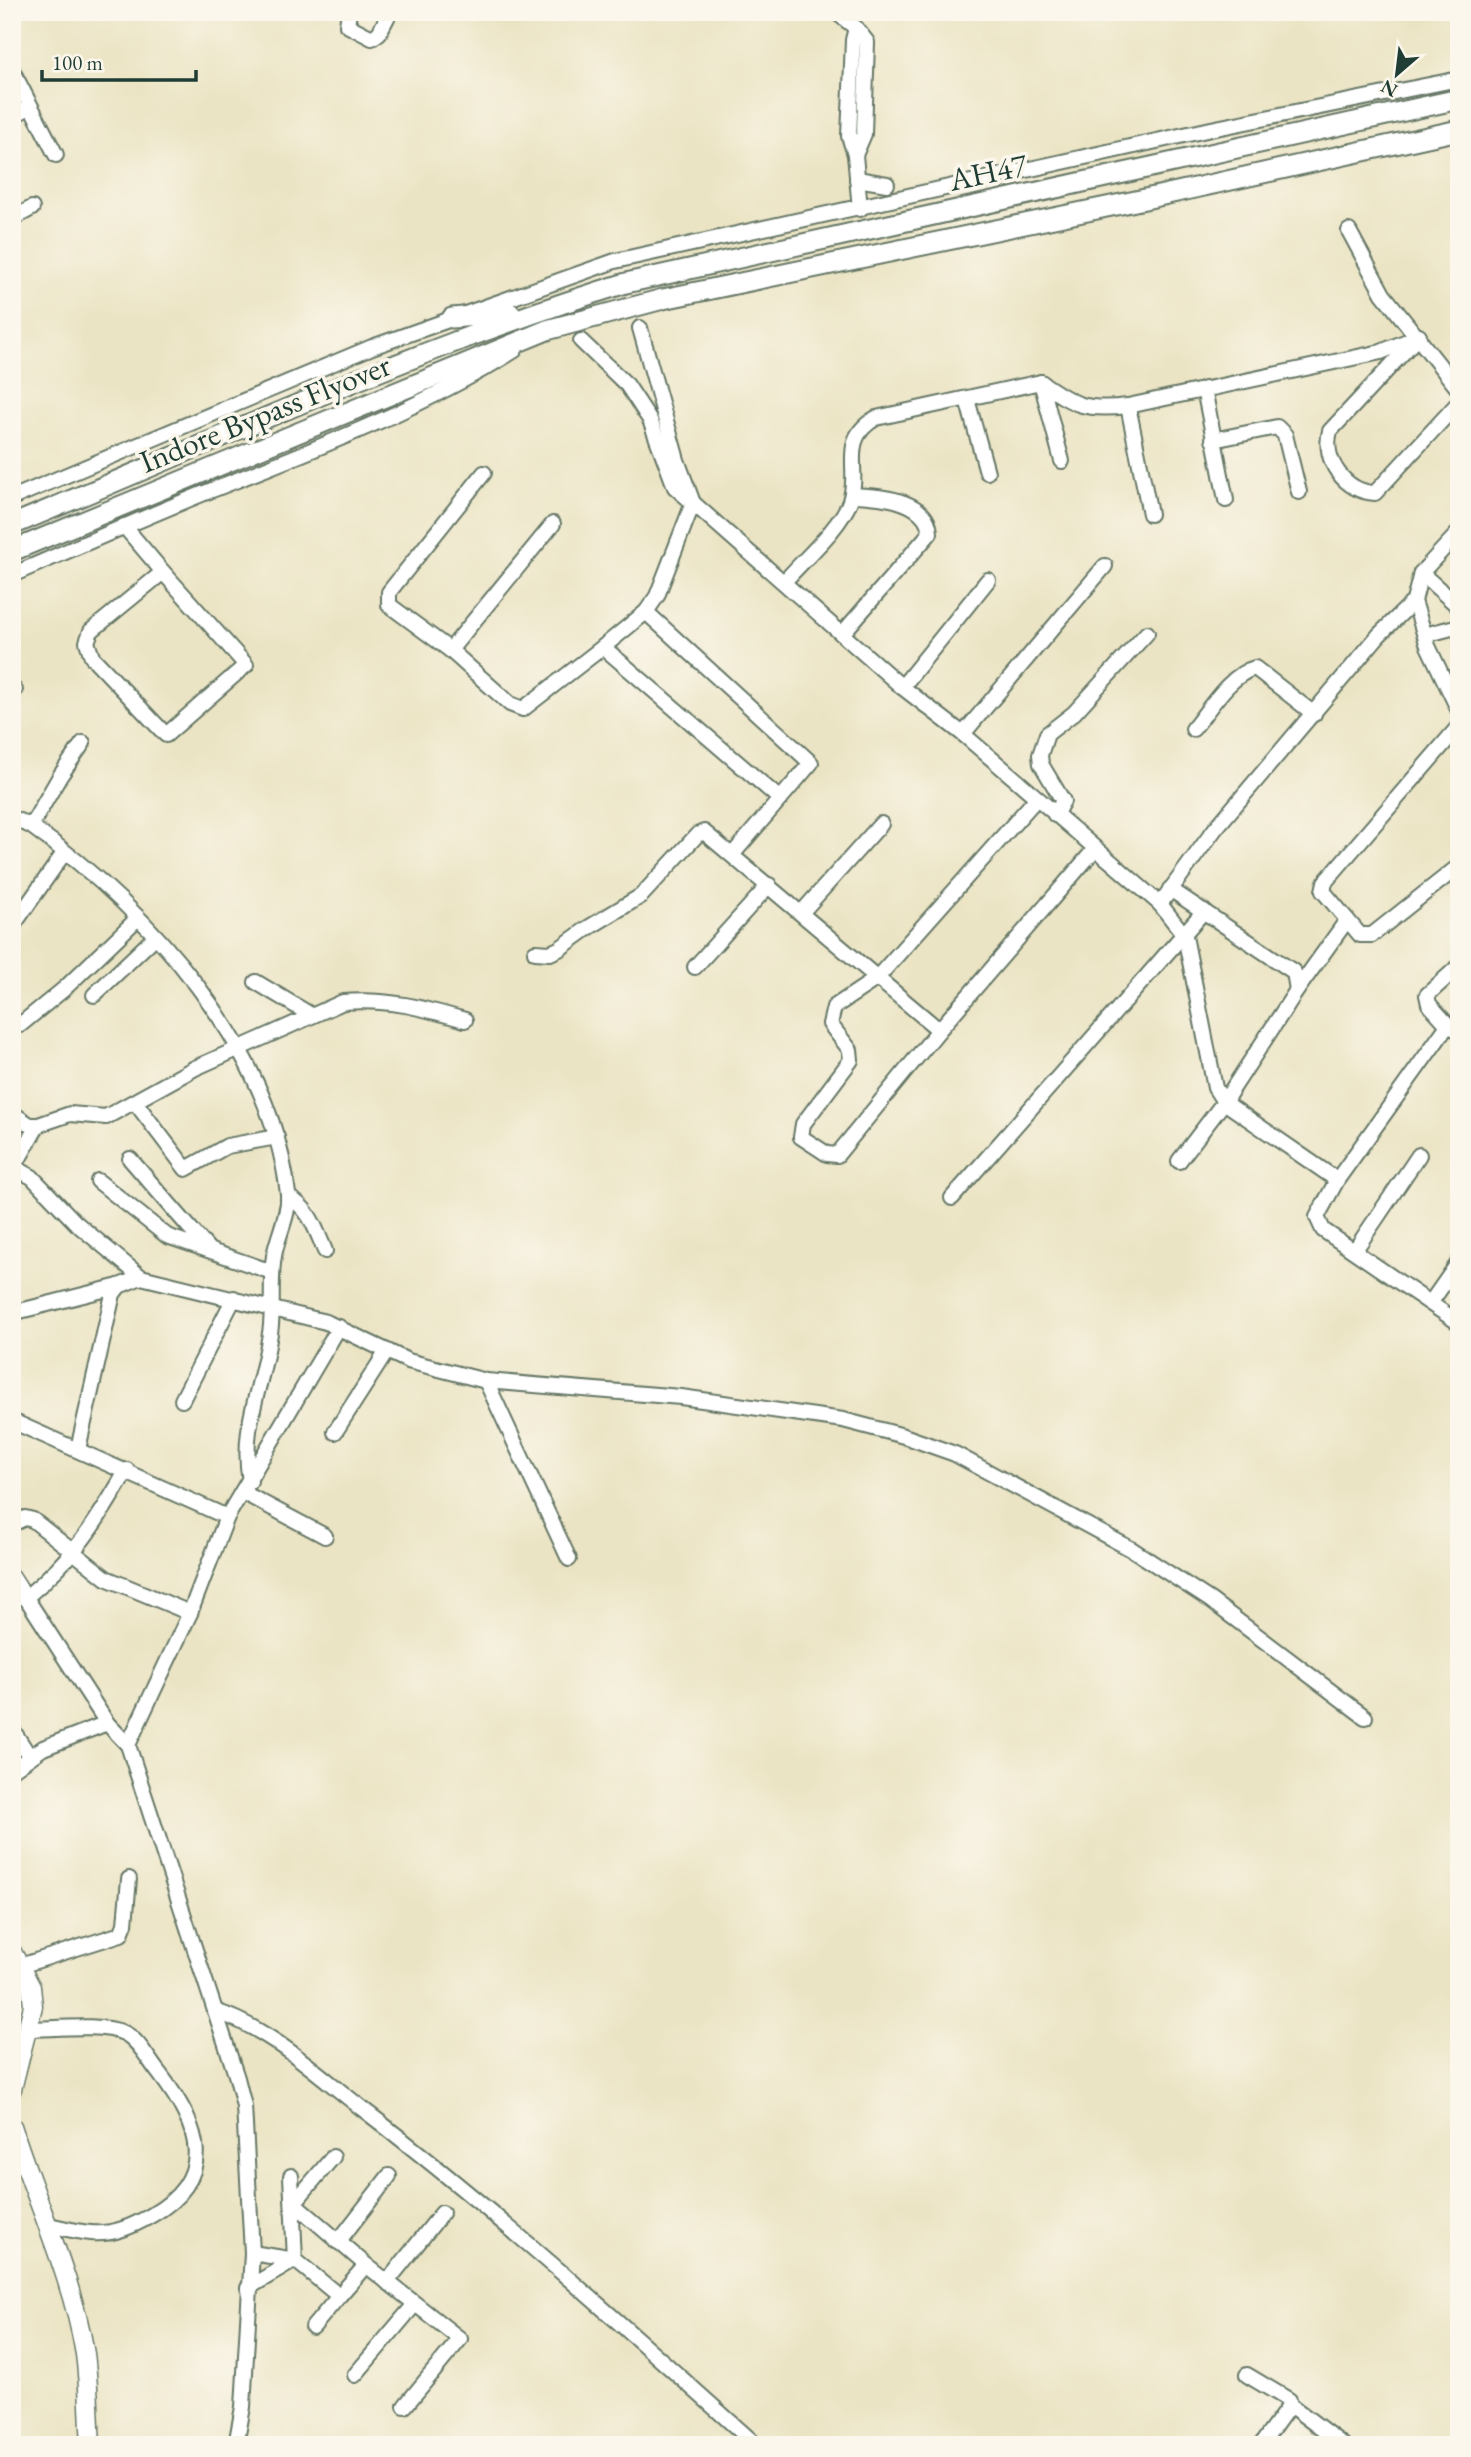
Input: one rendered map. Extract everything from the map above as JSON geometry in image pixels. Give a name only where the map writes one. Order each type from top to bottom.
[{"type":"highway","name":"AH47","points":[[532,312],[626,283],[756,252],[1459,99]]},
{"type":"highway","name":"AH47","points":[[541,333],[663,299],[1459,130]]},
{"type":"highway","points":[[452,318],[532,312]]},
{"type":"highway","name":"Indore Bypass Flyover","points":[[12,525],[532,312]]},
{"type":"highway","name":"Indore Bypass Flyover","points":[[12,551],[541,333]]},
{"type":"main road","points":[[12,2089],[33,2007],[32,1987],[16,1959]]},
{"type":"main road","points":[[12,2126],[49,2225],[85,2354],[91,2445]]},
{"type":"street","points":[[349,12],[347,25],[372,37],[379,33],[390,12]]},
{"type":"street","points":[[836,12],[856,28],[867,43],[864,134],[855,155],[860,209]]},
{"type":"street","points":[[12,70],[56,155]]},
{"type":"street","points":[[12,498],[372,346],[615,261],[860,209],[1212,129],[1459,79]]},
{"type":"street","points":[[12,116],[30,107]]},
{"type":"street","points":[[857,179],[887,184]]},
{"type":"street","points":[[12,219],[32,208]]},
{"type":"street","points":[[1349,231],[1383,294],[1419,336],[1459,390]]},
{"type":"street","points":[[484,473],[387,596],[389,605],[450,650],[510,704],[523,709],[646,612],[657,596],[693,503],[677,460],[640,328]]},
{"type":"street","points":[[12,575],[370,425],[489,366],[541,333]]},
{"type":"street","points":[[784,582],[843,514],[852,495],[854,439],[864,425],[876,418],[1041,382],[1070,402],[1086,408],[1128,406],[1381,352],[1419,336]]},
{"type":"street","points":[[1419,336],[1330,431],[1327,442],[1333,463],[1347,485],[1361,492],[1375,493],[1459,402]]},
{"type":"street","points":[[581,341],[609,372],[627,385],[650,420],[676,487],[902,687],[963,734],[1160,904],[1185,936],[1215,1088],[1224,1102],[1337,1181]]},
{"type":"street","points":[[1041,382],[1062,461]]},
{"type":"street","points":[[1204,389],[1226,500]]},
{"type":"street","points":[[967,399],[986,472]]},
{"type":"street","points":[[1128,406],[1150,514]]},
{"type":"street","points":[[1213,439],[1277,427],[1285,435],[1299,492]]},
{"type":"street","points":[[842,634],[930,533],[927,522],[904,502],[894,498],[852,495]]},
{"type":"street","points":[[450,650],[553,524]]},
{"type":"street","points":[[124,526],[246,665],[166,735],[92,657],[87,642],[91,631],[163,572]]},
{"type":"street","points":[[1459,532],[1421,573],[1414,601],[1426,640],[1459,711]]},
{"type":"street","points":[[963,734],[1105,566]]},
{"type":"street","points":[[1421,573],[1459,607]]},
{"type":"street","points":[[902,687],[988,580]]},
{"type":"street","points":[[1160,904],[1216,830],[1383,631],[1414,601]]},
{"type":"street","points":[[646,612],[811,764],[733,854]]},
{"type":"street","points":[[1426,640],[1459,626]]},
{"type":"street","points":[[1055,815],[1063,801],[1041,764],[1040,755],[1047,734],[1074,713],[1147,633]]},
{"type":"street","points":[[603,647],[780,799]]},
{"type":"street","points":[[1193,729],[1232,683],[1247,670],[1255,668],[1314,714]]},
{"type":"street","points":[[1459,726],[1325,882],[1323,891],[1360,935],[1372,935],[1459,866]]},
{"type":"street","points":[[32,826],[60,776],[83,743]]},
{"type":"street","points":[[1036,799],[876,979],[834,1007],[830,1024],[850,1050],[851,1060],[803,1124],[801,1137],[827,1154],[837,1155],[939,1030],[1095,849]]},
{"type":"street","points":[[12,818],[32,826],[155,936],[240,1050],[277,1137],[288,1197],[272,1272],[271,1326],[246,1441],[246,1487]]},
{"type":"street","points":[[801,913],[881,824]]},
{"type":"street","points":[[535,953],[550,953],[559,949],[641,896],[697,835],[704,832],[939,1030]]},
{"type":"street","points":[[12,927],[64,853]]},
{"type":"street","points":[[695,967],[769,885]]},
{"type":"street","points":[[1170,889],[1294,972],[1297,990]]},
{"type":"street","points":[[953,1198],[1185,936],[1204,911]]},
{"type":"street","points":[[20,1025],[64,989],[138,918]]},
{"type":"street","points":[[1179,1161],[1224,1102],[1297,990],[1348,920]]},
{"type":"street","points":[[94,995],[155,936]]},
{"type":"street","points":[[1459,966],[1427,995],[1429,1004],[1454,1028],[1337,1181],[1317,1217],[1317,1224],[1459,1323]]},
{"type":"street","points":[[256,982],[311,1015]]},
{"type":"street","points":[[12,1113],[30,1125],[38,1125],[70,1114],[106,1117],[195,1068],[343,1002],[369,1000],[414,1005],[465,1020]]},
{"type":"street","points":[[135,1102],[186,1169],[227,1146],[277,1137]]},
{"type":"street","points":[[38,1125],[13,1166],[32,1177],[76,1223],[141,1277],[271,1307],[339,1327],[408,1361],[486,1381],[681,1397],[843,1420],[904,1436],[955,1454],[1133,1550],[1210,1600],[1365,1717]]},
{"type":"street","points":[[1355,1250],[1419,1155]]},
{"type":"street","points":[[130,1159],[210,1251]]},
{"type":"street","points":[[97,1181],[157,1230],[272,1272]]},
{"type":"street","points":[[288,1197],[299,1203],[307,1212],[325,1251]]},
{"type":"street","points":[[1431,1302],[1459,1262]]},
{"type":"street","points":[[12,1313],[119,1286],[141,1277]]},
{"type":"street","points":[[78,1449],[110,1307],[119,1286]]},
{"type":"street","points":[[182,1400],[234,1298]]},
{"type":"street","points":[[128,1745],[190,1613],[227,1517],[339,1327]]},
{"type":"street","points":[[335,1432],[387,1351]]},
{"type":"street","points":[[486,1381],[569,1559]]},
{"type":"street","points":[[12,1421],[127,1470],[227,1517]]},
{"type":"street","points":[[24,1598],[61,1568],[73,1554],[93,1527],[127,1470]]},
{"type":"street","points":[[246,1487],[325,1536]]},
{"type":"street","points":[[12,1524],[25,1518],[33,1520],[73,1554],[118,1584],[190,1613]]},
{"type":"street","points":[[12,1576],[107,1723],[128,1745],[232,2057],[244,2106],[252,2253],[243,2407],[236,2445]]},
{"type":"street","points":[[12,1770],[58,1741],[107,1723]]},
{"type":"street","points":[[12,1729],[30,1757]]},
{"type":"street","points":[[16,1959],[121,1934],[125,1924],[129,1879]]},
{"type":"street","points":[[215,2011],[258,2031],[421,2155],[562,2272],[756,2445]]},
{"type":"street","points":[[28,2029],[111,2029],[131,2037],[164,2080],[193,2128],[197,2149],[195,2169],[186,2186],[170,2204],[127,2229],[93,2233],[49,2225]]},
{"type":"street","points":[[294,2203],[333,2157]]},
{"type":"street","points":[[291,2176],[296,2260]]},
{"type":"street","points":[[338,2242],[389,2176]]},
{"type":"street","points":[[294,2203],[366,2265],[460,2339],[405,2406]]},
{"type":"street","points":[[387,2282],[442,2213]]},
{"type":"street","points":[[252,2253],[296,2260],[339,2296]]},
{"type":"street","points":[[248,2288],[296,2260]]},
{"type":"street","points":[[313,2327],[366,2265]]},
{"type":"street","points":[[355,2375],[415,2304]]},
{"type":"street","points":[[1247,2375],[1289,2400]]},
{"type":"street","points":[[1261,2445],[1290,2405],[1339,2444]]}]
